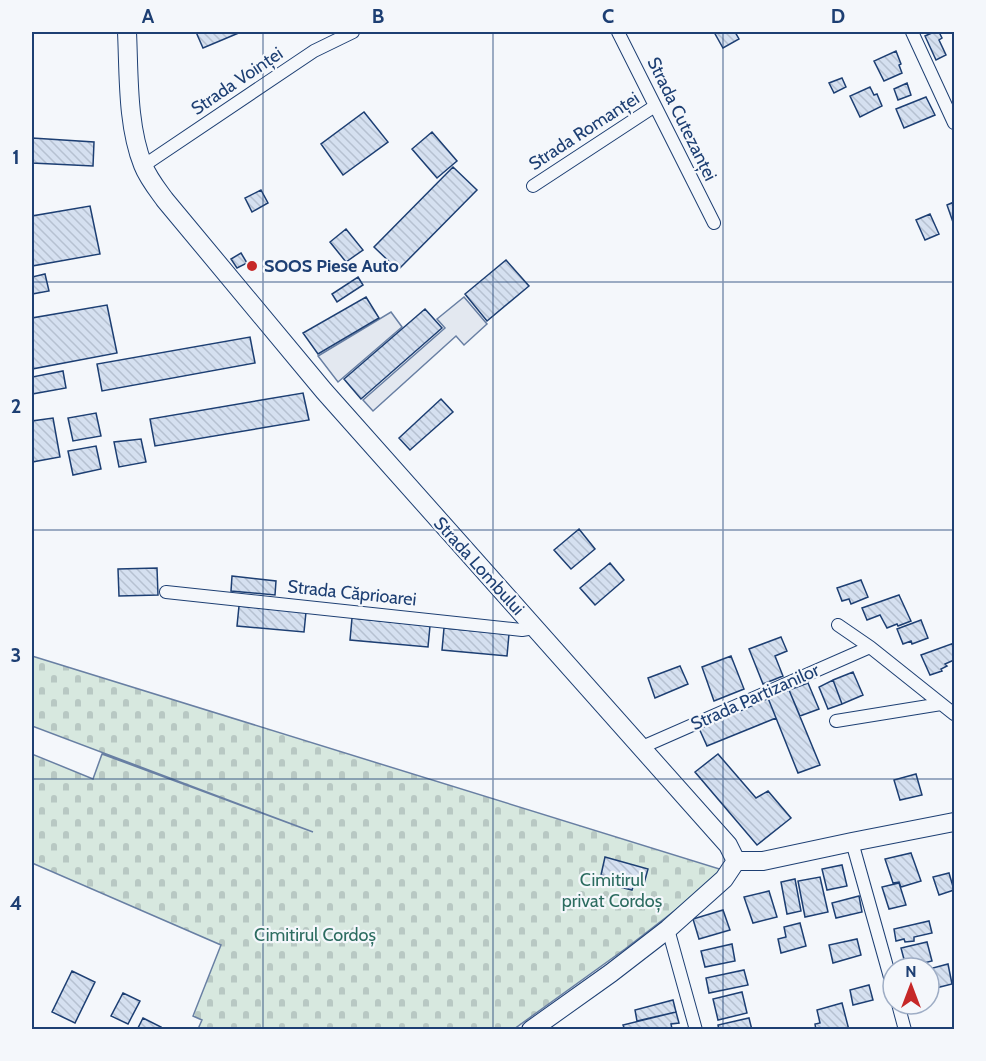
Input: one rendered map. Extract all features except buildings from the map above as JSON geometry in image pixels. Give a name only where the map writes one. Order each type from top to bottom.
[{"type":"street","name":"Strada Lombului","points":[[127,32],[132,116],[137,147],[143,166],[165,200],[324,391],[728,844],[736,861]]},
{"type":"street","name":"Strada Voinței","points":[[143,166],[314,51],[353,32]]},
{"type":"street","name":"Strada Cutezanței","points":[[618,32],[714,223]]},
{"type":"street","points":[[912,32],[954,123]]},
{"type":"street","name":"Strada Romanței","points":[[532,186],[656,106]]},
{"type":"street","name":"Strada Căprioarei","points":[[166,592],[522,630],[534,628]]},
{"type":"street","points":[[838,625],[870,647],[954,714]]},
{"type":"street","name":"Strada Partizanilor","points":[[640,748],[870,647]]},
{"type":"street","points":[[836,721],[941,704]]},
{"type":"street","points":[[531,1029],[611,973],[668,929],[724,879],[736,861],[763,861],[954,822]]},
{"type":"street","points":[[852,842],[884,956]]},
{"type":"street","points":[[668,929],[696,1029]]},
{"type":"green space","points":[[32,656],[726,871],[625,949],[514,1029],[198,1029],[202,1020],[193,1016],[221,945],[32,863],[32,754],[93,779],[102,754],[313,832],[32,726]]},
{"type":"shaded area","points":[[464,297],[487,324],[464,345],[456,336],[373,411],[363,400],[445,328],[437,319]]},
{"type":"shaded area","points":[[391,312],[402,327],[338,382],[318,356]]},
{"type":"place","name":"SOOS Piese Auto","points":[[252,266]]},
{"type":"park label","name":"Cimitirul privat Cordoș","points":[[612,890]]},
{"type":"park label","name":"Cimitirul Cordoș","points":[[315,935]]}]
